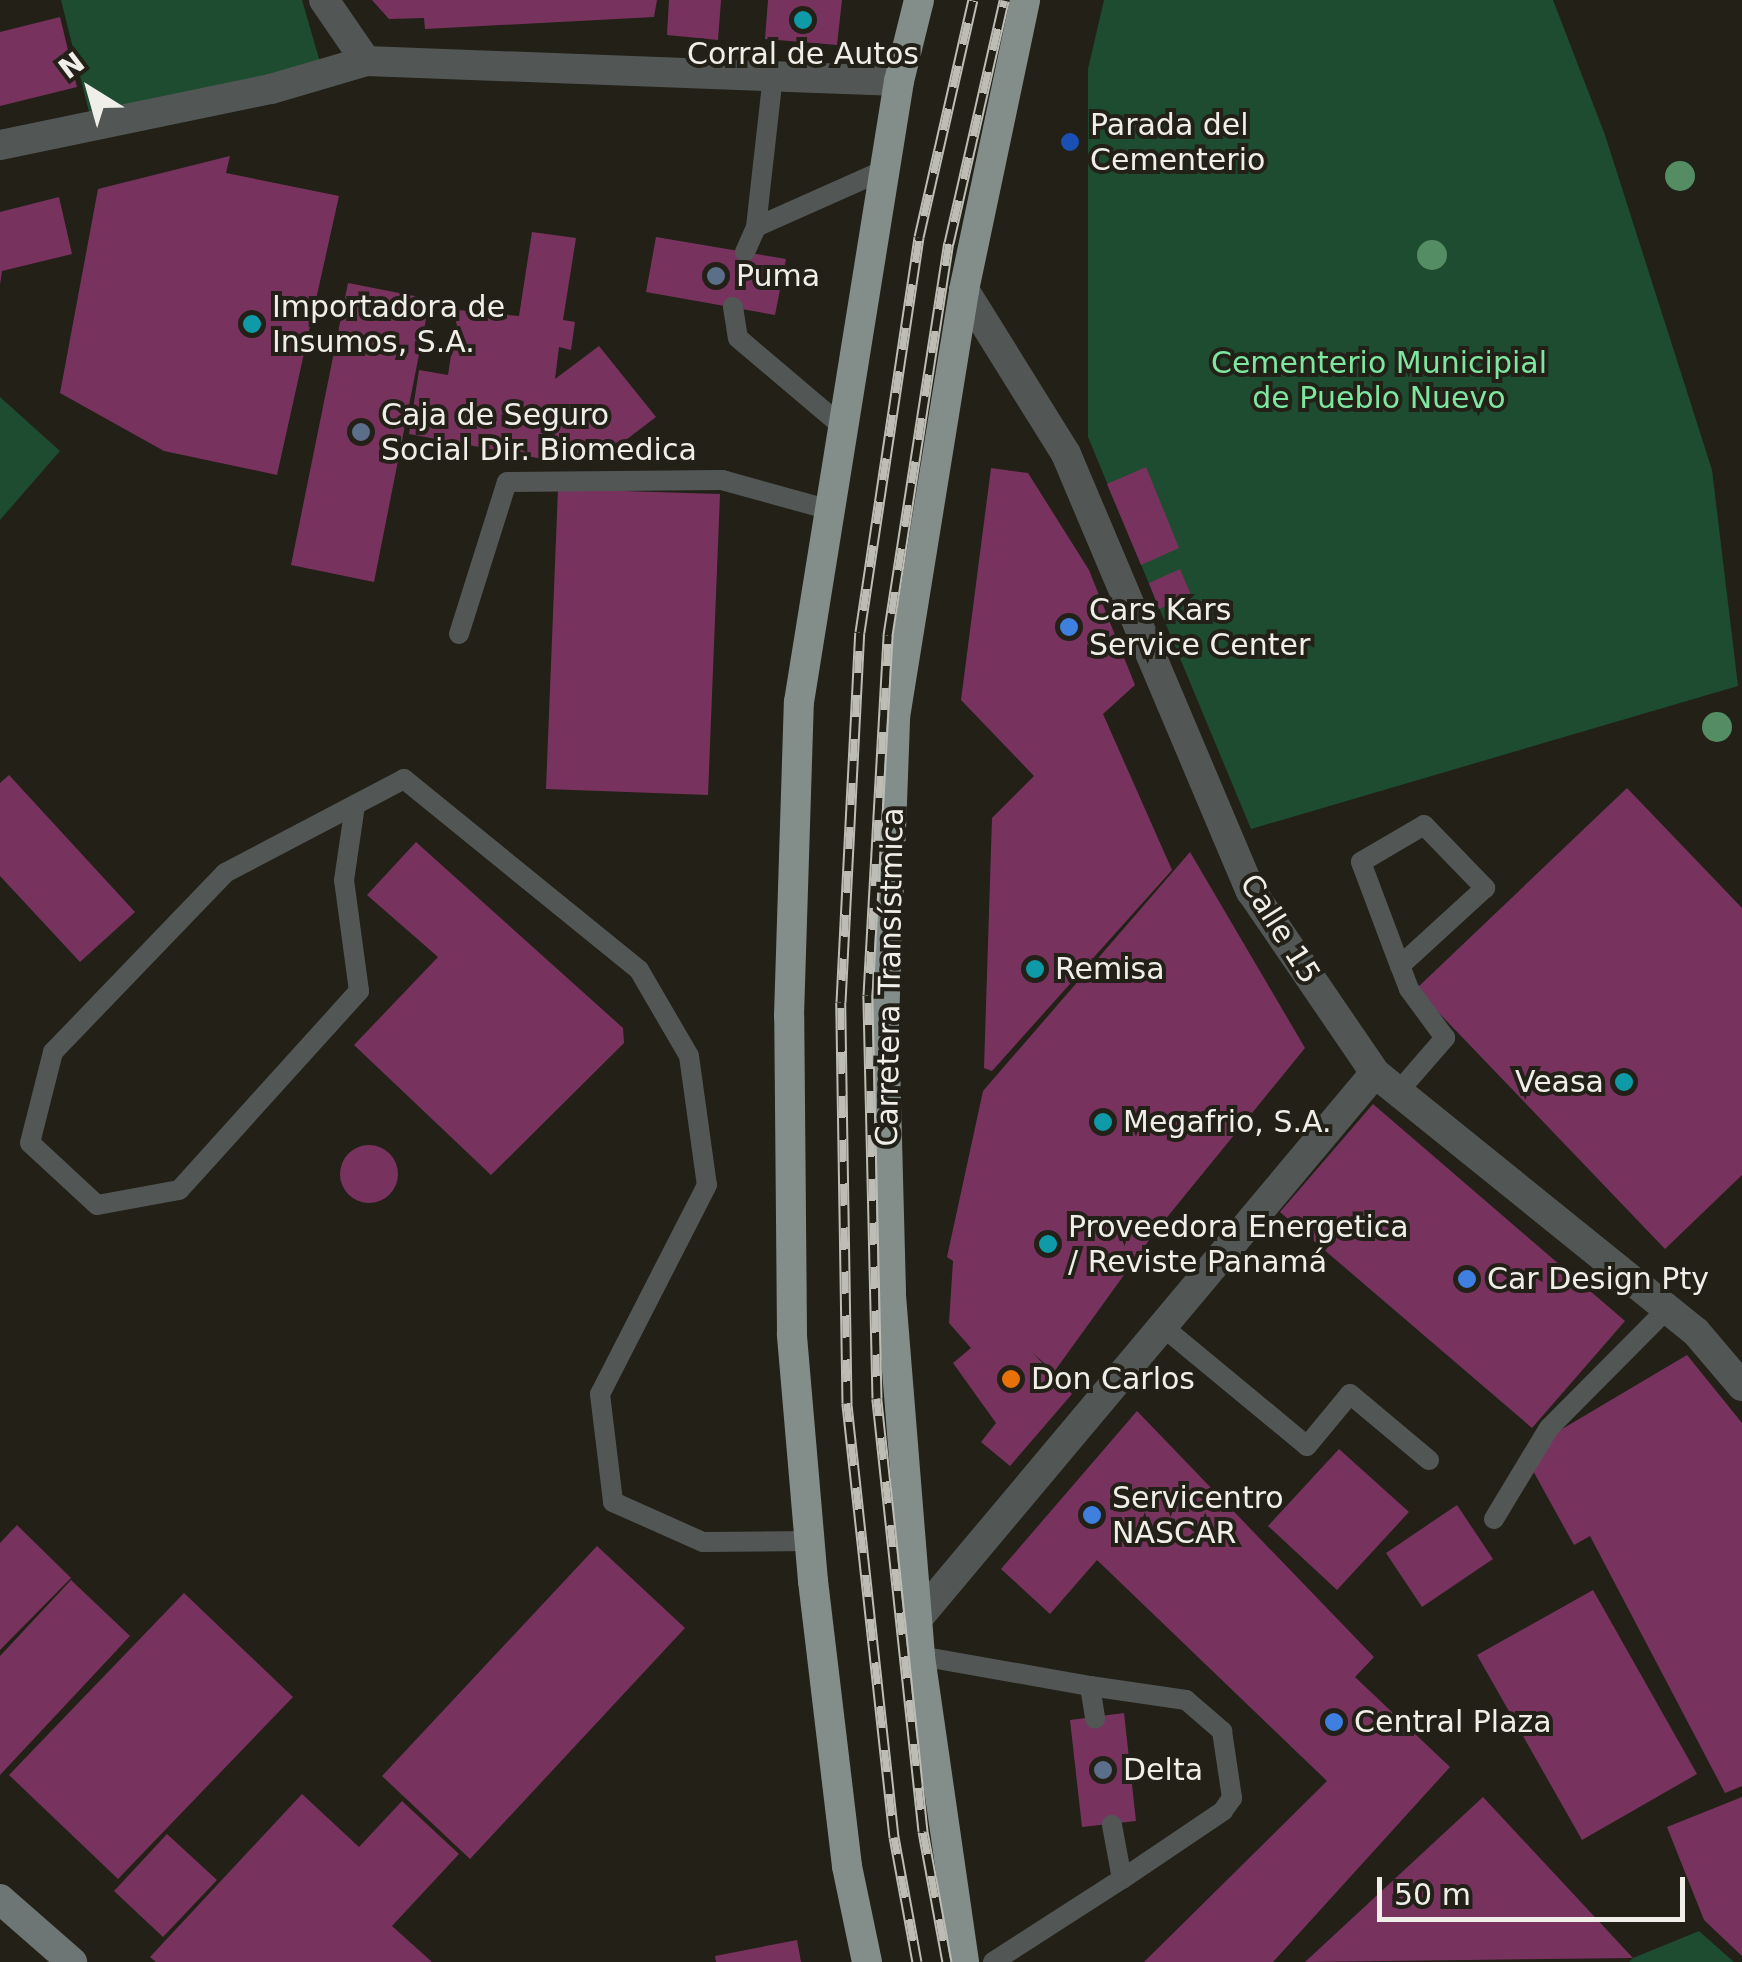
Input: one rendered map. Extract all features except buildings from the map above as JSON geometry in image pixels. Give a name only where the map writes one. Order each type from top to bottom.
[{"type":"main road","points":[[866,1962],[848,1866],[809,1541],[792,1334],[789,1016],[799,702],[898,81],[919,0]]},
{"type":"main road","name":"Carretera Transístmica","points":[[964,1962],[920,1656],[890,1292],[884,1021],[895,717],[964,290],[1026,0]]},
{"type":"street","points":[[324,0],[366,60]]},
{"type":"street","points":[[0,144],[272,89],[366,60],[898,81]]},
{"type":"street","name":"Calle 15","points":[[964,290],[1066,454],[1251,891],[1386,1082],[1666,1308],[1742,1386]]},
{"type":"street","points":[[918,1618],[1162,1326],[1386,1082]]},
{"type":"street","points":[[0,1899],[72,1962]]},
{"type":"lane","points":[[745,252],[756,227],[773,76]]},
{"type":"lane","points":[[756,227],[884,170]]},
{"type":"lane","points":[[733,307],[738,338],[844,428]]},
{"type":"lane","points":[[459,634],[507,482],[722,480],[830,510]]},
{"type":"lane","points":[[355,805],[344,880],[359,991],[179,1190],[97,1206],[30,1143],[53,1052],[225,873],[404,779],[639,970],[690,1056],[707,1185],[600,1394],[613,1502],[703,1542],[809,1541]]},
{"type":"lane","points":[[1386,1082],[1444,1038],[1400,966],[1361,862],[1424,825],[1484,888],[1400,966]]},
{"type":"lane","points":[[1494,1519],[1549,1428],[1666,1308]]},
{"type":"lane","points":[[1162,1326],[1307,1446],[1350,1394],[1429,1460]]},
{"type":"lane","points":[[920,1656],[1186,1700],[1222,1731],[1232,1798],[1223,1811],[993,1962]]},
{"type":"lane","points":[[1090,1686],[1095,1719]]},
{"type":"lane","points":[[1112,1825],[1122,1879]]},
{"type":"green space","points":[[61,0],[302,0],[322,69],[89,112]]},
{"type":"green space","name":"Cementerio Municipial de Pueblo Nuevo","points":[[1104,0],[1553,0],[1605,135],[1712,470],[1738,686],[1251,829],[1088,437],[1088,69]]},
{"type":"green space","points":[[0,397],[60,451],[0,520]]},
{"type":"green space","points":[[1699,1931],[1734,1962],[1629,1962],[1633,1958]]},
{"type":"railway","points":[[917,1962],[894,1837],[847,1403],[841,1002],[860,632],[919,237],[973,0]]},
{"type":"railway","points":[[947,1962],[923,1831],[877,1398],[868,995],[888,635],[949,243],[1004,0]]},
{"type":"place","name":"Corral de Autos","points":[[803,20]]},
{"type":"place","name":"Parada del Cementerio","points":[[1070,142]]},
{"type":"place","name":"Puma","points":[[716,276]]},
{"type":"place","name":"Importadora de Insumos, S.A.","points":[[252,324]]},
{"type":"place","name":"Caja de Seguro Social Dir. Biomedica","points":[[361,432]]},
{"type":"place","name":"Cars Kars Service Center","points":[[1069,627]]},
{"type":"place","name":"Remisa","points":[[1035,969]]},
{"type":"place","name":"Veasa","points":[[1624,1082]]},
{"type":"place","name":"Megafrio, S.A.","points":[[1103,1122]]},
{"type":"place","name":"Proveedora Energetica / Reviste Panamá","points":[[1048,1244]]},
{"type":"place","name":"Car Design Pty","points":[[1467,1279]]},
{"type":"place","name":"Don Carlos","points":[[1011,1379]]},
{"type":"place","name":"Servicentro NASCAR","points":[[1092,1515]]},
{"type":"place","name":"Central Plaza","points":[[1334,1722]]},
{"type":"place","name":"Delta","points":[[1103,1770]]}]
